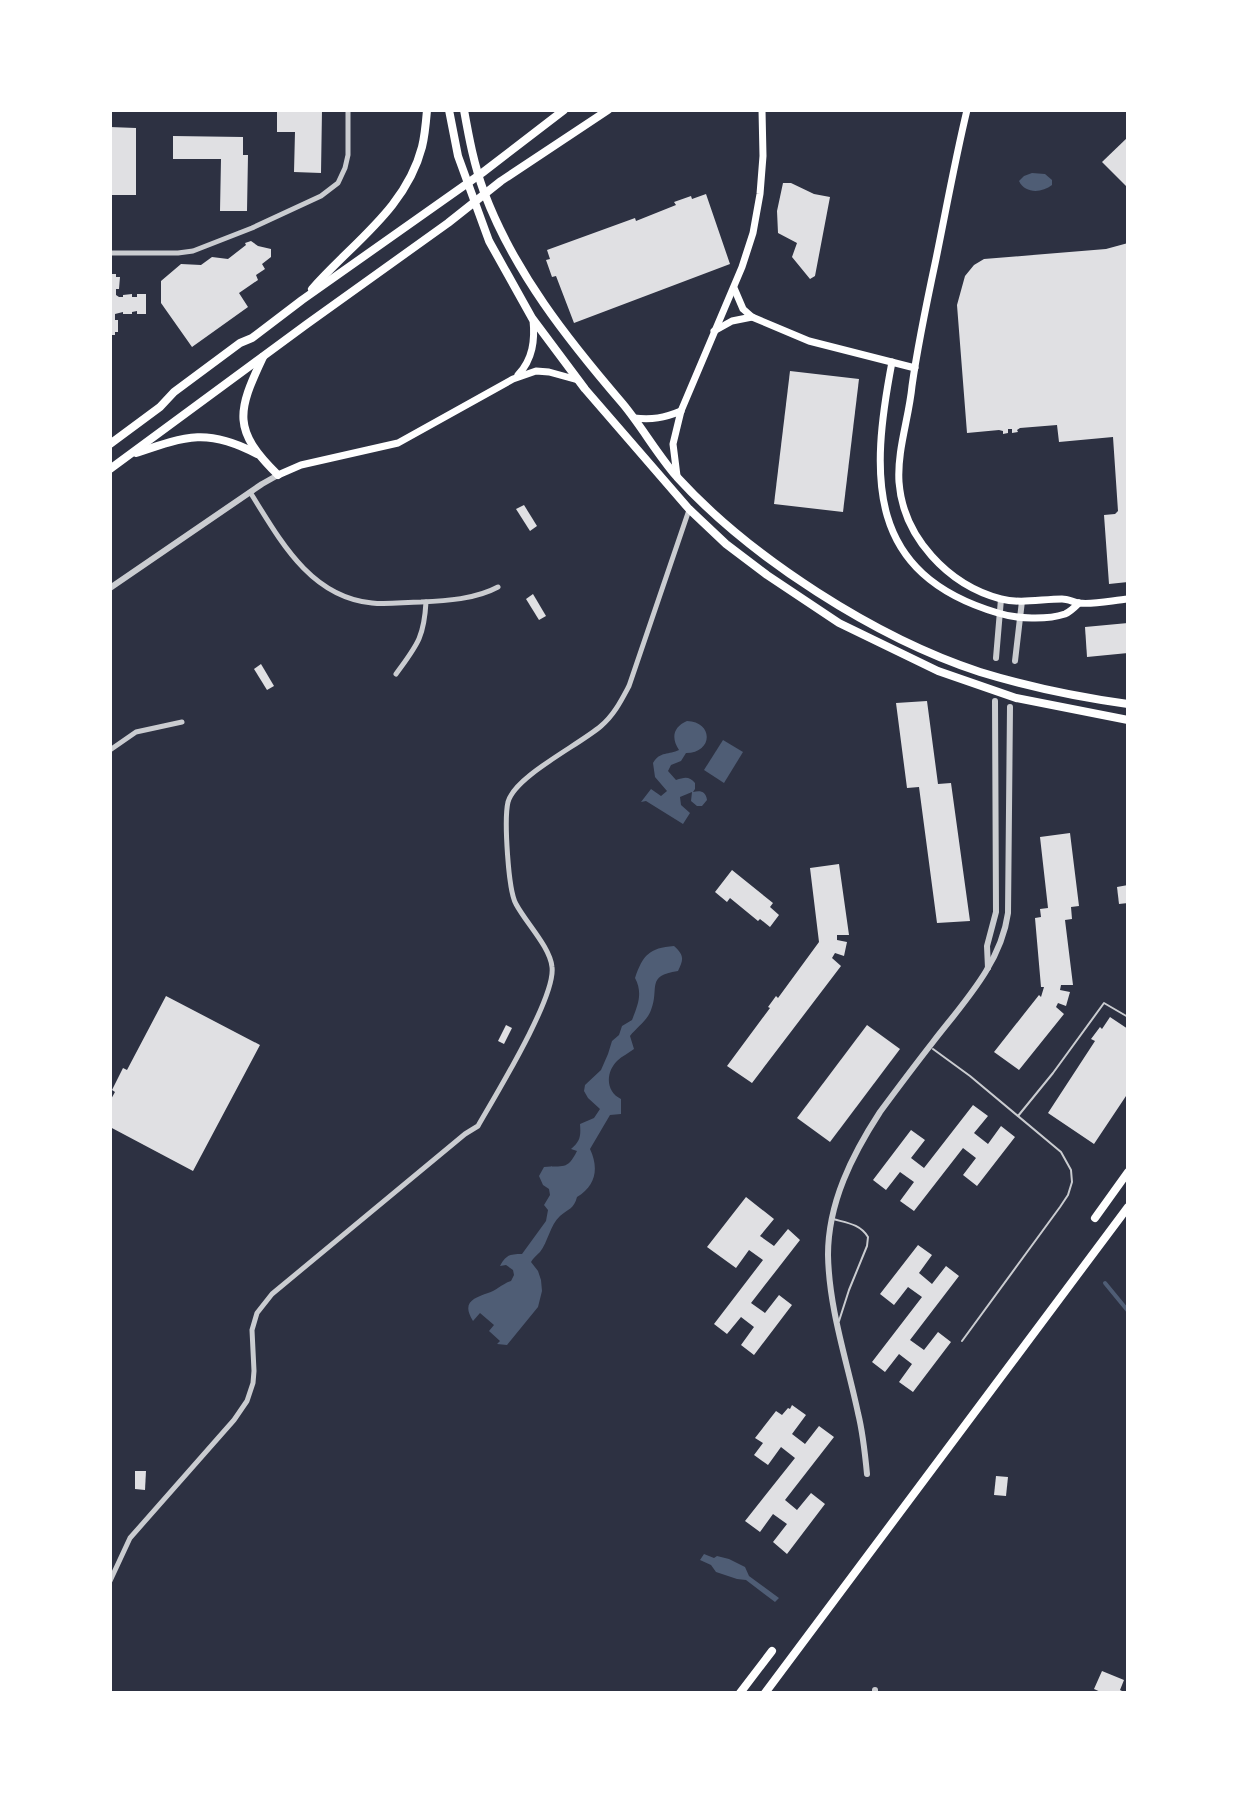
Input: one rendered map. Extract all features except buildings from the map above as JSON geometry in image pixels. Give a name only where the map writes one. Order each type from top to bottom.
[{"type":"main road","points":[[302,300],[395,205],[414,170],[422,146],[427,110]]},
{"type":"main road","points":[[449,110],[458,156],[489,241],[532,318],[578,380],[689,509],[726,544],[839,623],[907,657],[972,685],[1016,698],[1128,720]]},
{"type":"main road","points":[[464,110],[484,191],[502,233],[526,276],[567,336],[677,476],[746,540],[795,577],[897,637],[977,671],[1053,692],[1128,704]]},
{"type":"main road","points":[[544,125],[552,110]]},
{"type":"main road","points":[[110,444],[240,343],[252,338],[482,173],[564,110]]},
{"type":"main road","points":[[110,469],[501,181],[608,110]]},
{"type":"main road","points":[[677,476],[673,444],[681,411],[734,287],[753,233],[763,156],[762,110]]},
{"type":"main road","points":[[967,110],[901,451],[899,483],[906,515],[936,562],[965,583],[1001,599],[1066,598],[1079,603],[1128,599]]},
{"type":"main road","points":[[734,287],[743,309],[752,317],[809,341],[915,368]]},
{"type":"main road","points":[[714,331],[732,321],[752,317]]},
{"type":"main road","points":[[513,379],[530,356],[534,334],[532,318]]},
{"type":"main road","points":[[263,356],[247,391],[243,419],[248,440],[278,475],[301,465],[398,443],[513,379],[536,371],[578,380]]},
{"type":"main road","points":[[892,362],[879,452],[881,490],[889,523],[905,555],[925,577],[977,607],[1020,617],[1039,617],[1067,614],[1079,603]]},
{"type":"main road","points":[[634,418],[665,417],[681,411]]},
{"type":"main road","points":[[126,457],[187,437],[209,437],[231,442],[257,454]]},
{"type":"main road","points":[[1095,1218],[1128,1172]]},
{"type":"main road","points":[[765,1693],[1128,1207]]},
{"type":"main road","points":[[740,1693],[772,1651]]},
{"type":"street","points":[[110,253],[193,251],[321,196],[338,183],[345,168],[348,110]]},
{"type":"street","points":[[110,588],[278,475]]},
{"type":"street","points":[[250,492],[299,564],[328,589],[341,595],[372,604],[426,602],[485,593],[498,587]]},
{"type":"street","points":[[110,1581],[130,1538],[234,1420],[247,1401],[254,1371],[252,1330],[257,1313],[272,1294],[478,1126],[543,1007],[553,966],[513,897],[508,835],[509,800],[524,780],[601,726],[620,704],[629,686],[689,509]]},
{"type":"street","points":[[996,658],[1001,599]]},
{"type":"street","points":[[1015,661],[1022,601]]},
{"type":"street","points":[[396,674],[421,636],[426,602]]},
{"type":"street","points":[[988,968],[987,946],[996,912],[995,701]]},
{"type":"street","points":[[867,1474],[859,1414],[829,1272],[832,1219],[844,1176],[866,1133],[971,993],[1002,939],[1008,913],[1010,707]]},
{"type":"street","points":[[110,750],[136,732],[182,722]]},
{"type":"lane","points":[[1018,1116],[1104,1003],[1128,1017]]},
{"type":"lane","points":[[929,1046],[1061,1152],[1071,1170],[1072,1182],[1068,1195],[962,1341]]},
{"type":"lane","points":[[832,1219],[854,1224],[868,1237],[838,1326]]},
{"type":"water","points":[[1032,173],[1045,174],[1052,180],[1052,185],[1039,191],[1025,188],[1019,181]]},
{"type":"water","points":[[687,721],[702,726],[707,737],[705,743],[695,752],[686,753],[668,771],[676,780],[691,779],[695,783],[693,792],[702,792],[707,800],[702,806],[697,806],[691,801],[692,792],[680,797],[681,805],[690,813],[683,824],[646,801],[641,802],[651,789],[661,796],[667,791],[655,777],[653,763],[662,755],[679,750],[675,733]]},
{"type":"water","points":[[723,740],[743,752],[724,783],[704,770]]},
{"type":"water","points":[[674,946],[682,957],[678,971],[657,980],[649,1014],[630,1036],[634,1049],[617,1061],[611,1070],[610,1086],[621,1099],[621,1114],[610,1115],[590,1149],[595,1170],[592,1182],[560,1216],[543,1248],[531,1262],[541,1280],[538,1307],[507,1345],[497,1344],[500,1341],[489,1331],[494,1325],[480,1313],[473,1321],[469,1305],[474,1299],[511,1281],[513,1270],[506,1265],[500,1266],[504,1259],[522,1254],[546,1221],[548,1210],[544,1205],[550,1195],[539,1176],[544,1167],[564,1166],[577,1151],[571,1149],[579,1138],[580,1124],[594,1118],[600,1109],[588,1098],[585,1085],[601,1070],[612,1041],[619,1035],[622,1026],[632,1020],[639,994],[635,978],[641,964],[653,951]]},
{"type":"water","points":[[704,1554],[729,1559],[745,1567],[749,1576],[779,1598],[775,1602],[746,1580],[716,1572],[711,1565],[700,1560]]},
{"type":"waterway","points":[[1105,1283],[1128,1311]]}]
